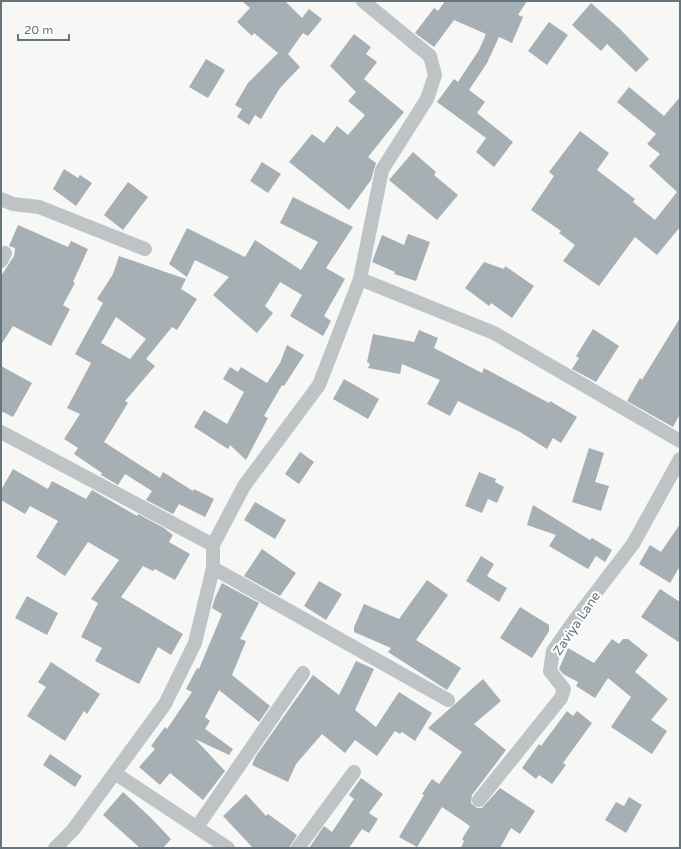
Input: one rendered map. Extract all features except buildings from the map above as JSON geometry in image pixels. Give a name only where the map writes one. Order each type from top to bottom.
[{"type":"street","points":[[55,848],[73,830],[116,774],[165,704],[195,643],[213,568],[213,545],[244,486],[319,385],[360,279],[382,170],[427,99],[435,75],[430,56],[363,1]]},
{"type":"street","points":[[1,199],[12,204],[39,207],[145,249]]},
{"type":"street","points":[[360,279],[494,333],[680,440]]},
{"type":"street","points":[[1,432],[213,545]]},
{"type":"street","name":"Zaviya Lane","points":[[479,800],[561,698],[564,689],[550,671],[553,651],[633,544],[680,458]]},
{"type":"street","points":[[213,568],[448,700]]},
{"type":"street","points":[[197,828],[303,673]]},
{"type":"street","points":[[298,848],[354,772]]},
{"type":"street","points":[[116,774],[228,848]]}]
